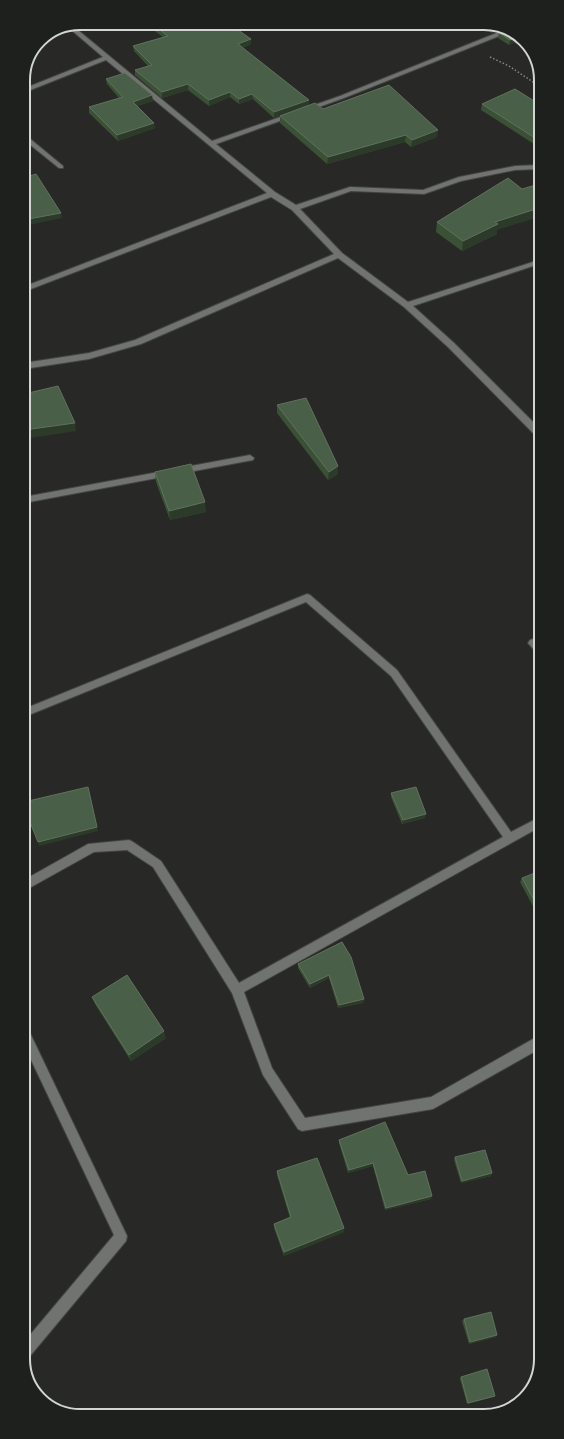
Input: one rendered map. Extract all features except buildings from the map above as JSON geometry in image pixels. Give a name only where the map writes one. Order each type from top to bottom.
[{"type":"street","points":[[75,31],[272,194],[295,208],[339,254],[407,305],[451,345],[534,429]]},
{"type":"street","points":[[212,143],[342,97],[469,48],[501,33]]},
{"type":"street","points":[[30,88],[107,57]]},
{"type":"street","points":[[30,141],[61,167]]},
{"type":"street","points":[[295,208],[350,190],[424,192],[459,179],[515,168],[534,167]]},
{"type":"street","points":[[30,287],[272,194]]},
{"type":"street","points":[[30,365],[88,356],[138,342],[339,254]]},
{"type":"street","points":[[407,305],[534,264]]},
{"type":"street","points":[[30,499],[250,458]]},
{"type":"street","points":[[30,711],[307,598],[394,673],[510,839]]},
{"type":"street","points":[[237,990],[534,825]]},
{"type":"street","points":[[30,883],[92,847],[129,845],[157,864],[237,990],[267,1071],[302,1125],[433,1103],[534,1044]]},
{"type":"street","points":[[30,1047],[121,1236],[30,1345]]},
{"type":"path","points":[[469,48],[509,66],[534,83]]}]
